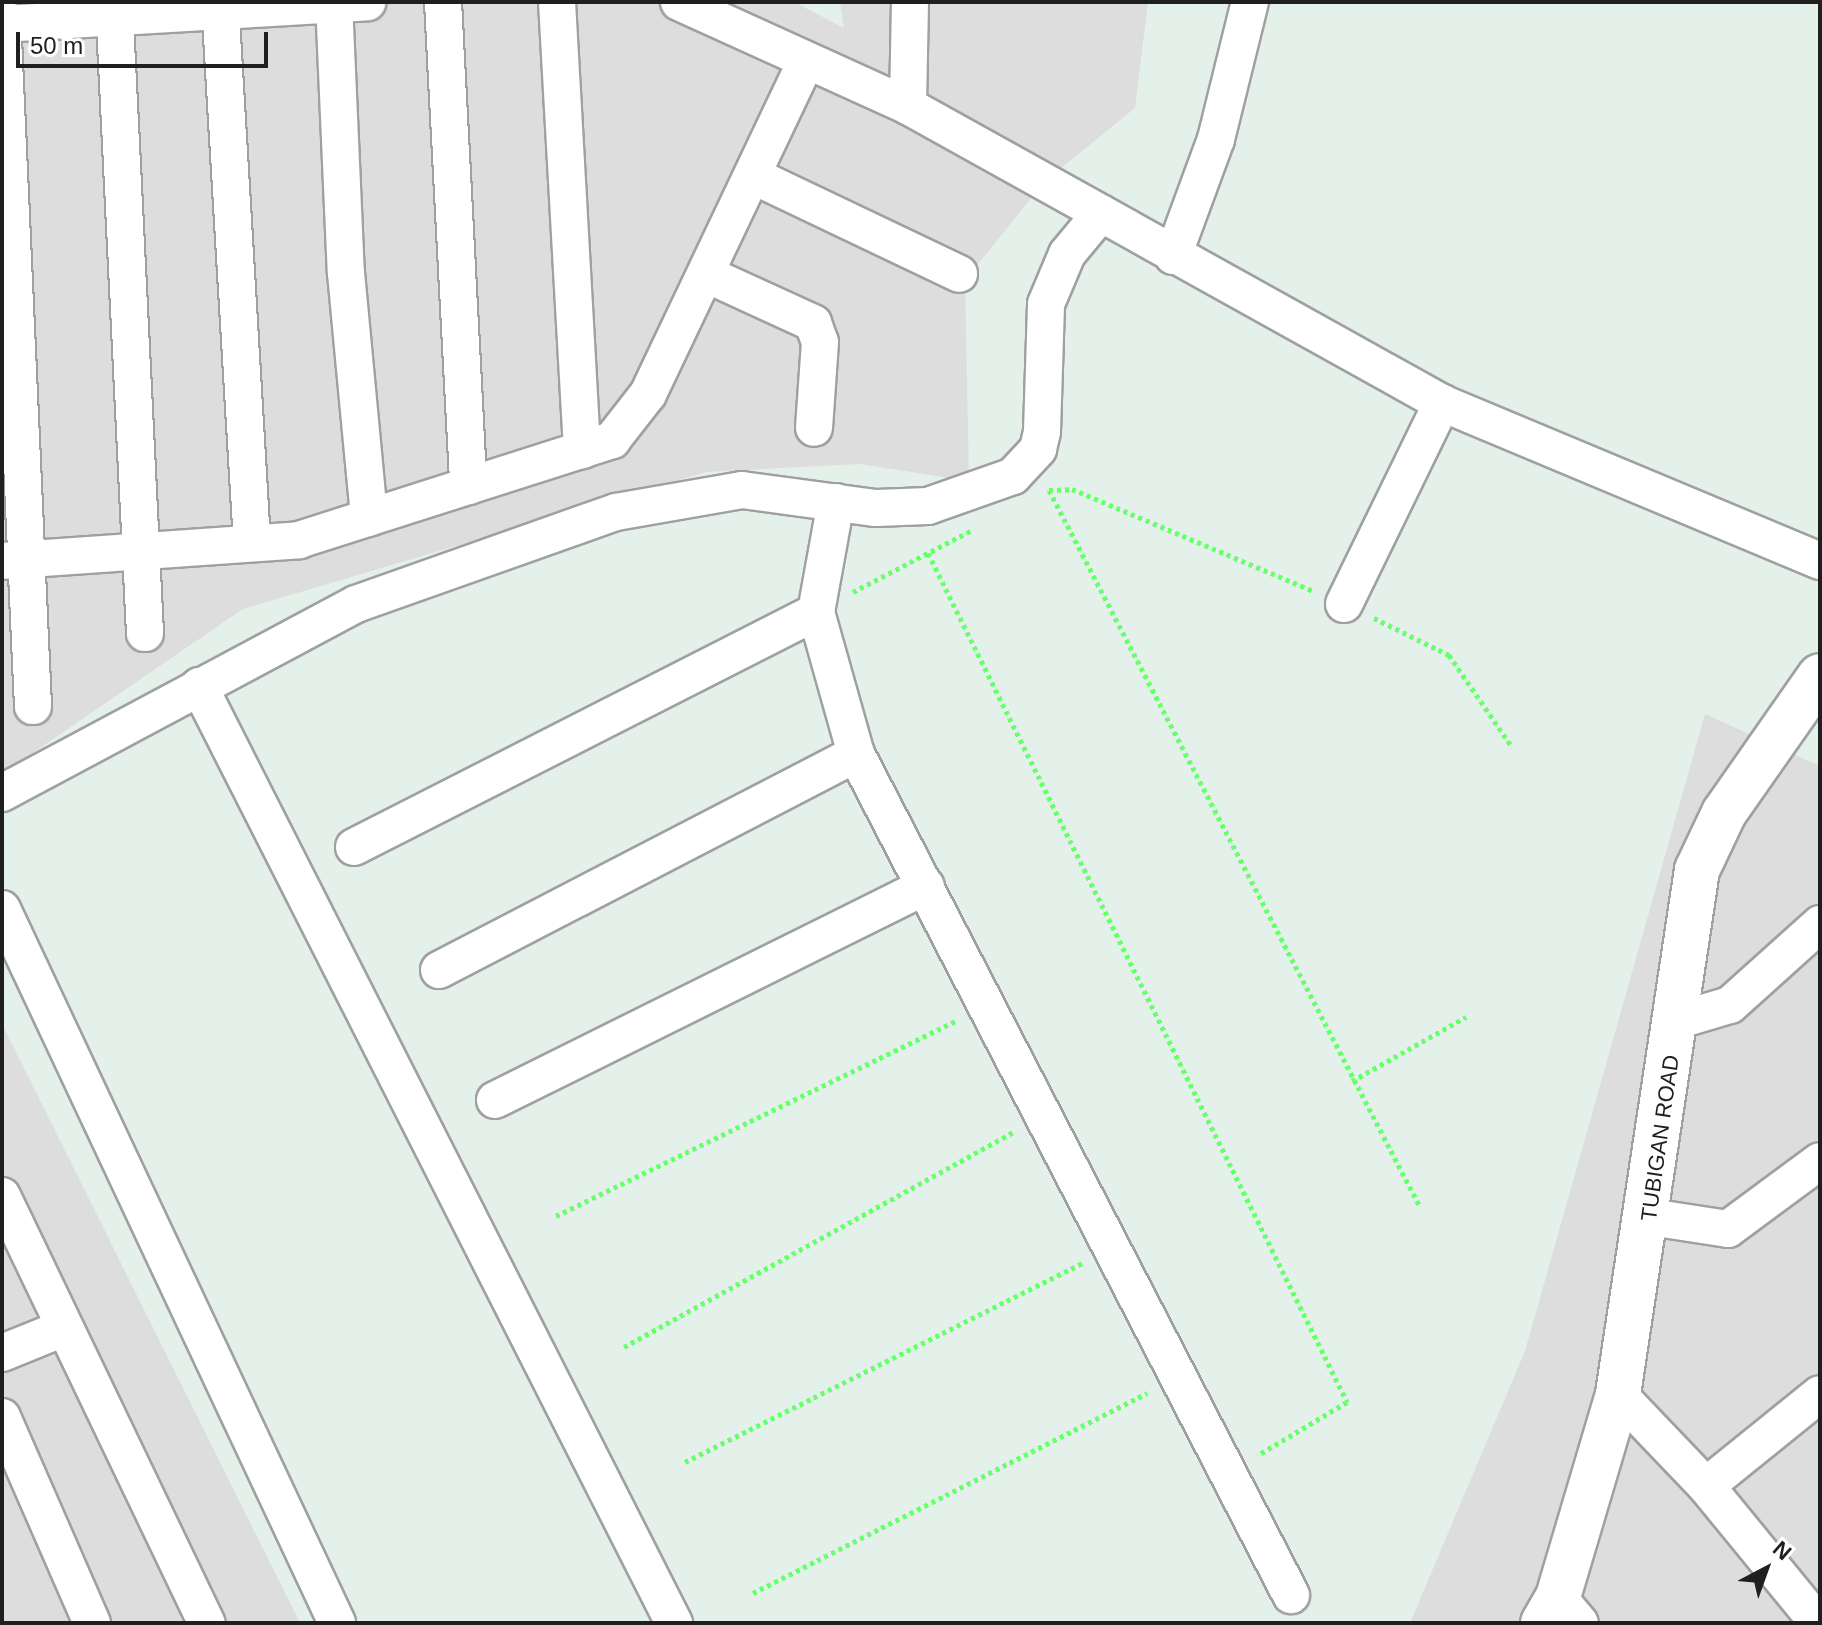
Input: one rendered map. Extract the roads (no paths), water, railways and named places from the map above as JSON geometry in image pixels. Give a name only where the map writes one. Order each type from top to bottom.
[{"type":"street","points":[[2,24],[114,10],[345,2],[346,273],[369,518]]},
{"type":"street","points":[[443,2],[468,486]]},
{"type":"street","points":[[557,2],[582,450]]},
{"type":"street","points":[[679,2],[908,106],[1442,403],[1820,561]]},
{"type":"street","points":[[908,106],[910,2]]},
{"type":"street","points":[[1173,256],[1216,139],[1250,2]]},
{"type":"street","points":[[220,6],[252,543]]},
{"type":"street","points":[[114,10],[145,633]]},
{"type":"street","points":[[2,16],[15,560],[33,706]]},
{"type":"street","points":[[15,560],[299,540],[582,450],[631,424],[756,177],[806,61]]},
{"type":"street","points":[[756,177],[959,274]]},
{"type":"street","points":[[2,793],[356,604],[616,512],[742,490],[836,502],[928,506],[978,492],[1027,464],[1042,432],[1046,304],[1067,254],[1101,213]]},
{"type":"street","points":[[706,274],[813,323],[820,342],[814,428]]},
{"type":"street","points":[[1344,604],[1442,403]]},
{"type":"street","points":[[836,502],[816,612],[856,754],[1115,1247],[1291,1595]]},
{"type":"street","points":[[354,847],[816,612]]},
{"type":"street","name":"TUBIGAN ROAD","points":[[1560,1614],[1618,1394],[1650,1217],[1697,870],[1724,813],[1820,676]]},
{"type":"street","points":[[199,686],[674,1623]]},
{"type":"street","points":[[439,970],[856,754]]},
{"type":"street","points":[[495,1100],[926,886]]},
{"type":"street","points":[[2,909],[337,1623]]},
{"type":"street","points":[[1676,1021],[1730,1005],[1820,924]]},
{"type":"street","points":[[1650,1217],[1728,1229],[1820,1161]]},
{"type":"street","points":[[2,1196],[11,1239],[64,1328],[207,1623]]},
{"type":"street","points":[[2,1353],[64,1328]]},
{"type":"street","points":[[1618,1394],[1706,1486],[1815,1612]]},
{"type":"street","points":[[1706,1486],[1820,1394]]},
{"type":"street","points":[[2,1417],[92,1623]]}]
